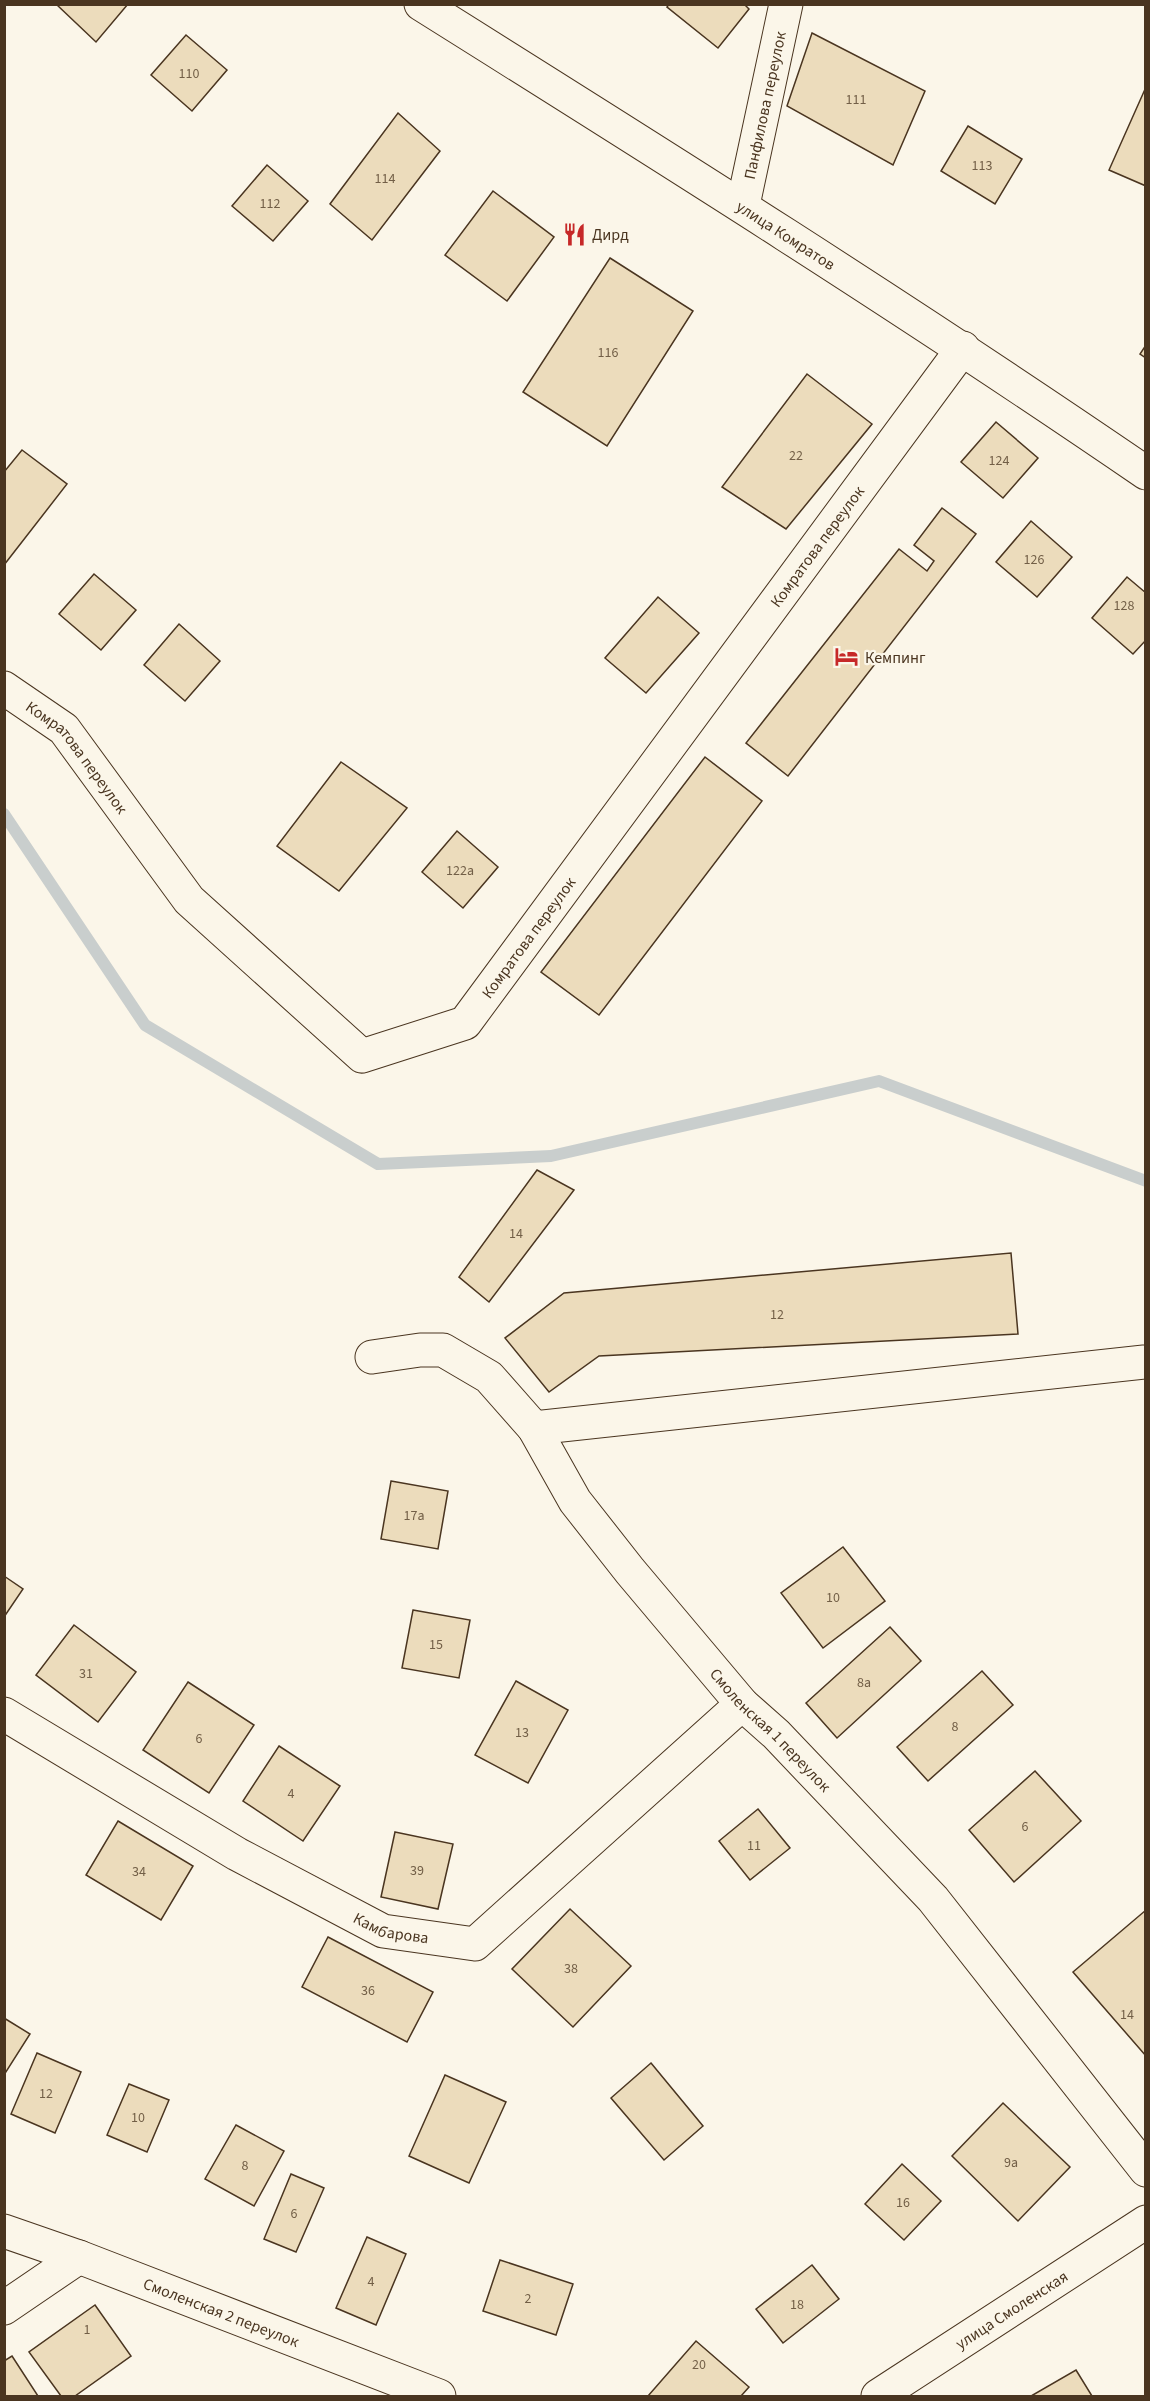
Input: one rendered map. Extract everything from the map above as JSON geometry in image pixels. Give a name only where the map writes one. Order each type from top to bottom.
[{"type":"street","name":"улица Комратов","points":[[421,4],[743,205],[963,348],[1146,473]]},
{"type":"street","name":"Панфилова переулок","points":[[743,205],[786,4]]},
{"type":"street","name":"Комратова переулок","points":[[4,688],[64,729],[189,900],[362,1056],[465,1023],[963,348]]},
{"type":"street","name":"Смоленская 1 переулок","points":[[372,1357],[420,1350],[443,1350],[489,1377],[534,1428],[575,1501],[630,1571],[742,1704],[776,1734],[933,1899],[1146,2170]]},
{"type":"street","points":[[534,1428],[1144,1362]]},
{"type":"street","name":"Камбарова","points":[[4,1714],[237,1854],[383,1931],[475,1944],[742,1704]]},
{"type":"street","name":"улица Смоленская","points":[[878,2397],[1146,2223]]},
{"type":"street","name":"Смоленская 2 переулок","points":[[4,2231],[79,2257],[439,2397]]},
{"type":"street","points":[[4,2308],[79,2257]]},
{"type":"building","points":[[56,4],[128,4],[96,42]]},
{"type":"building","points":[[669,4],[744,4],[749,9],[718,48],[667,7]]},
{"type":"building","points":[[812,33],[925,91],[893,165],[787,106]]},
{"type":"building","points":[[186,35],[227,70],[192,111],[151,75]]},
{"type":"building","points":[[1146,87],[1146,186],[1109,170]]},
{"type":"building","points":[[398,113],[440,151],[372,240],[330,204]]},
{"type":"building","points":[[968,126],[1022,159],[995,204],[941,171]]},
{"type":"building","points":[[267,165],[308,201],[273,241],[232,206]]},
{"type":"building","points":[[493,191],[554,237],[507,301],[445,255]]},
{"type":"building","points":[[610,258],[693,311],[607,446],[523,392]]},
{"type":"building","points":[[1146,345],[1146,358],[1140,354]]},
{"type":"building","points":[[807,374],[872,424],[786,529],[722,487]]},
{"type":"building","points":[[996,422],[1038,458],[1003,498],[961,462]]},
{"type":"building","points":[[22,450],[67,484],[4,565],[4,472]]},
{"type":"building","name":"Кемпинг","points":[[942,508],[976,534],[788,776],[746,743],[899,549],[927,571],[934,561],[914,545]]},
{"type":"building","points":[[1031,521],[1072,557],[1037,597],[996,562]]},
{"type":"building","points":[[94,574],[136,610],[101,650],[59,614]]},
{"type":"building","points":[[1127,577],[1146,593],[1146,640],[1133,654],[1092,618]]},
{"type":"building","points":[[658,597],[699,633],[646,693],[605,658]]},
{"type":"building","points":[[179,624],[220,661],[185,701],[144,665]]},
{"type":"building","points":[[705,757],[762,801],[599,1015],[541,972]]},
{"type":"building","points":[[341,762],[407,808],[339,891],[277,846]]},
{"type":"building","points":[[457,831],[498,867],[463,908],[422,872]]},
{"type":"building","points":[[537,1170],[574,1190],[489,1302],[459,1277]]},
{"type":"building","points":[[1011,1253],[1018,1334],[599,1356],[549,1392],[505,1338],[564,1293]]},
{"type":"building","points":[[391,1481],[448,1491],[438,1549],[381,1539]]},
{"type":"building","points":[[843,1547],[885,1601],[823,1648],[781,1593]]},
{"type":"building","points":[[4,1576],[23,1589],[4,1617]]},
{"type":"building","points":[[413,1610],[470,1620],[459,1678],[402,1668]]},
{"type":"building","points":[[74,1625],[136,1672],[98,1722],[36,1675]]},
{"type":"building","points":[[890,1627],[921,1661],[837,1738],[806,1703]]},
{"type":"building","points":[[982,1671],[1013,1705],[928,1781],[897,1747]]},
{"type":"building","points":[[516,1681],[568,1710],[528,1783],[475,1755]]},
{"type":"building","points":[[188,1682],[254,1725],[209,1793],[143,1750]]},
{"type":"building","points":[[279,1746],[340,1786],[303,1841],[243,1801]]},
{"type":"building","points":[[1035,1771],[1081,1821],[1014,1882],[969,1830]]},
{"type":"building","points":[[758,1809],[790,1848],[750,1880],[719,1841]]},
{"type":"building","points":[[118,1821],[193,1866],[161,1920],[86,1875]]},
{"type":"building","points":[[395,1832],[453,1844],[438,1909],[381,1897]]},
{"type":"building","points":[[570,1909],[631,1966],[573,2027],[512,1969]]},
{"type":"building","points":[[1146,1910],[1146,2056],[1073,1972]]},
{"type":"building","points":[[328,1937],[433,1992],[407,2042],[302,1987]]},
{"type":"building","points":[[4,2018],[30,2034],[4,2075]]},
{"type":"building","points":[[37,2053],[81,2072],[55,2133],[11,2114]]},
{"type":"building","points":[[651,2063],[703,2126],[664,2160],[611,2098]]},
{"type":"building","points":[[445,2075],[506,2102],[469,2183],[409,2156]]},
{"type":"building","points":[[129,2084],[169,2100],[147,2152],[107,2135]]},
{"type":"building","points":[[1003,2103],[1070,2167],[1018,2221],[952,2156]]},
{"type":"building","points":[[236,2125],[284,2151],[254,2206],[205,2179]]},
{"type":"building","points":[[902,2164],[941,2201],[904,2240],[865,2204]]},
{"type":"building","points":[[291,2174],[324,2188],[296,2252],[264,2239]]},
{"type":"building","points":[[367,2237],[406,2254],[376,2325],[336,2308]]},
{"type":"building","points":[[500,2260],[573,2284],[556,2335],[483,2311]]},
{"type":"building","points":[[812,2265],[839,2299],[783,2343],[756,2309]]},
{"type":"building","points":[[95,2305],[131,2356],[75,2396],[61,2396],[29,2352]]},
{"type":"building","points":[[696,2341],[749,2387],[741,2396],[648,2396]]},
{"type":"building","points":[[12,2356],[38,2396],[4,2396],[4,2361]]},
{"type":"building","points":[[1076,2370],[1092,2396],[1031,2396]]},
{"type":"waterway","points":[[4,814],[145,1025],[378,1164],[551,1156],[879,1081],[1146,1181]]},
{"type":"place","name":"Дирд","points":[[574,234]]},
{"type":"place","name":"Кемпинг","points":[[847,657]]}]
